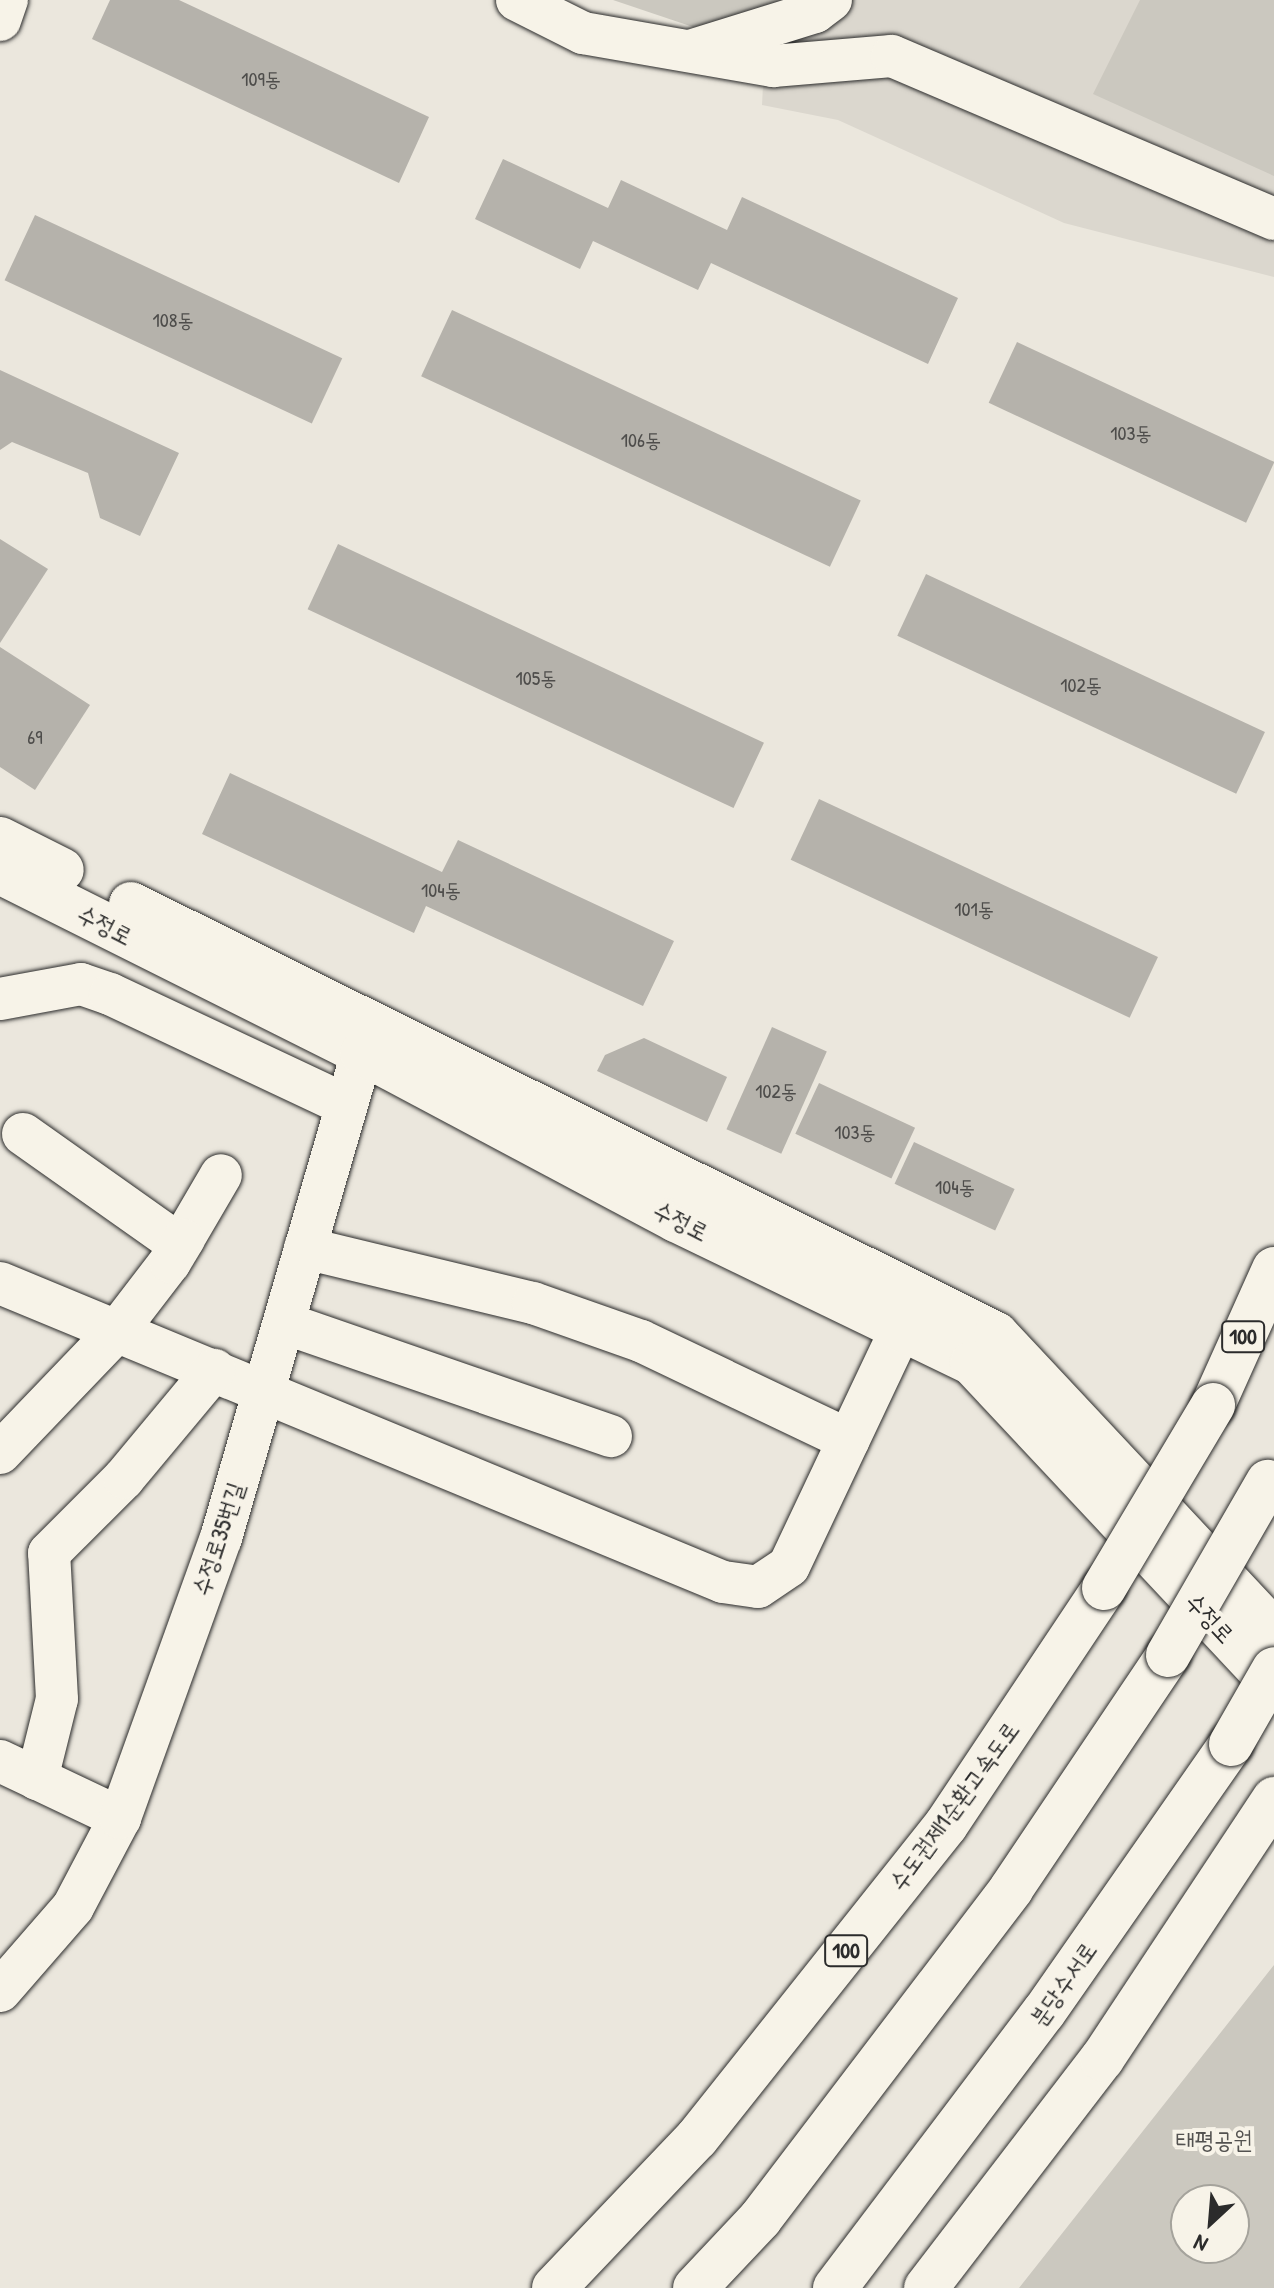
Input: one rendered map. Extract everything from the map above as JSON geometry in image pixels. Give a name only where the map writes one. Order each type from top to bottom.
[{"type":"main road","name":"수정로","points":[[0,839],[996,1334],[1274,1631]]},
{"type":"main road","name":"수정로","points":[[0,872],[362,1053],[676,1220],[972,1363],[1274,1686]]},
{"type":"main road","name":"수도권제1순환고속도로","points":[[554,2288],[697,2138],[946,1825],[1104,1588],[1213,1405],[1274,1269]]},
{"type":"main road","points":[[695,2288],[760,2219],[1011,1889],[1168,1655],[1271,1475]]},
{"type":"main road","name":"분당수서로","points":[[835,2288],[1044,2012],[1231,1744],[1274,1669]]},
{"type":"main road","points":[[926,2288],[1102,2059],[1274,1799]]},
{"type":"street","points":[[0,20],[7,0]]},
{"type":"street","points":[[517,0],[583,33],[773,66],[892,56],[1274,219]]},
{"type":"street","points":[[691,50],[815,12],[831,0]]},
{"type":"street","points":[[0,999],[81,984],[110,994],[346,1105]]},
{"type":"street","name":"수정로35번길","points":[[0,1991],[73,1907],[120,1818],[221,1538],[362,1053]]},
{"type":"street","points":[[23,1134],[167,1236],[183,1240]]},
{"type":"street","points":[[0,1453],[117,1331],[170,1262],[221,1175]]},
{"type":"street","points":[[305,1248],[533,1303],[628,1336],[849,1440]]},
{"type":"street","points":[[0,1283],[723,1582],[758,1587],[789,1566],[901,1329]]},
{"type":"street","points":[[284,1323],[611,1436]]},
{"type":"street","points":[[37,1779],[57,1699],[49,1553],[124,1478],[214,1370]]},
{"type":"street","points":[[0,1761],[120,1818]]},
{"type":"shaded area","points":[[833,0],[1274,0],[1274,277],[1064,223],[838,120],[762,105],[765,44]]},
{"type":"green space","points":[[613,0],[785,0],[699,29]]},
{"type":"green space","points":[[1140,0],[1274,0],[1274,176],[1093,94]]},
{"type":"green space","name":"태평공원","points":[[1274,1965],[1274,2288],[1019,2288]]},
{"type":"building","points":[[110,0],[179,0],[429,117],[399,183],[92,39]]},
{"type":"building","points":[[503,159],[608,208],[621,180],[727,230],[742,197],[958,298],[928,364],[711,263],[698,290],[593,241],[580,269],[475,219]]},
{"type":"building","points":[[35,215],[342,358],[312,424],[5,280]]},
{"type":"building","points":[[452,310],[861,501],[830,567],[421,376]]},
{"type":"building","points":[[1017,342],[1274,462],[1246,523],[989,403]]},
{"type":"building","points":[[0,370],[179,453],[140,536],[100,518],[88,473],[12,442],[0,450]]},
{"type":"building","points":[[0,539],[48,569],[0,643]]},
{"type":"building","points":[[338,544],[764,743],[734,808],[308,609]]},
{"type":"building","points":[[926,574],[1265,732],[1236,794],[897,636]]},
{"type":"building","points":[[0,647],[90,705],[35,790],[0,767]]},
{"type":"building","points":[[230,773],[442,872],[458,840],[674,941],[643,1006],[426,906],[414,933],[202,834]]},
{"type":"building","points":[[819,799],[1158,957],[1130,1018],[791,860]]},
{"type":"building","points":[[772,1027],[827,1051],[781,1154],[726,1129]]},
{"type":"building","points":[[644,1038],[727,1077],[707,1122],[597,1071],[605,1055]]},
{"type":"building","points":[[819,1083],[915,1128],[891,1179],[795,1134]]},
{"type":"building","points":[[914,1142],[1015,1189],[995,1231],[895,1184]]}]
